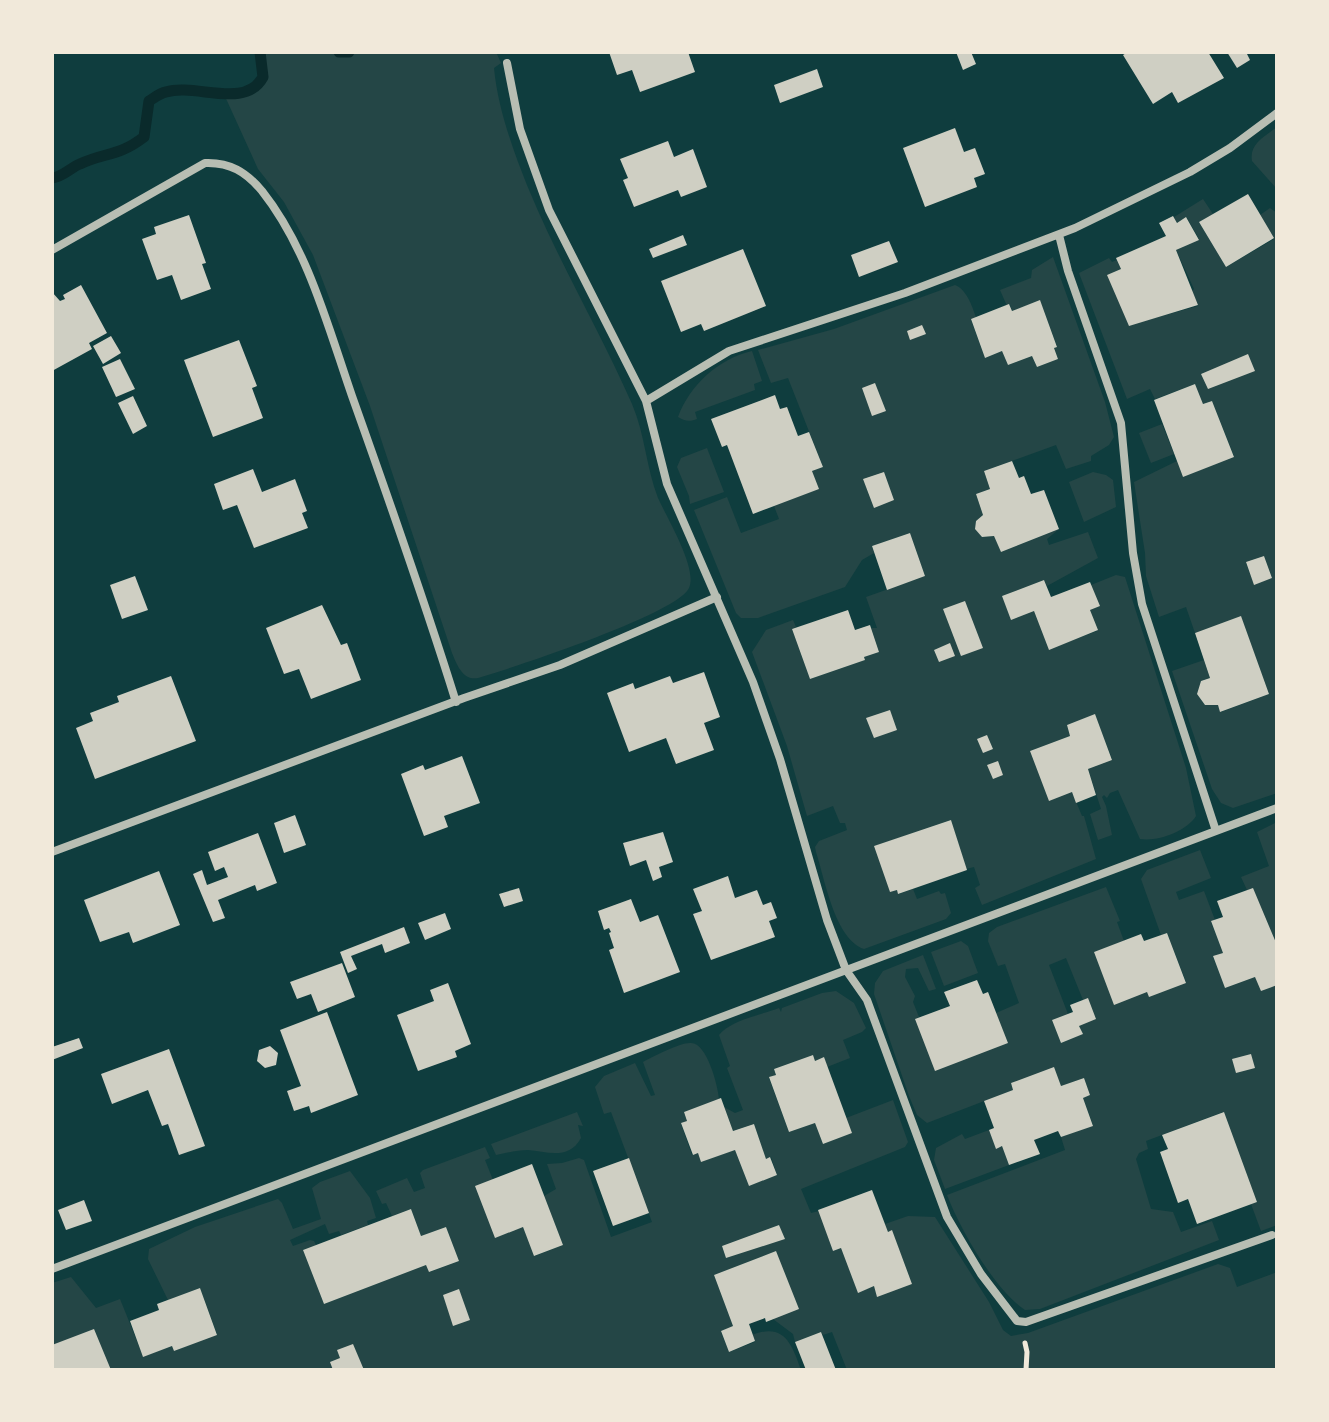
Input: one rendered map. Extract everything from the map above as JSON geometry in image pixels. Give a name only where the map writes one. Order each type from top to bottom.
[{"type":"street","points":[[507,63],[520,129],[549,210],[646,401],[667,484],[766,717],[827,920],[846,970],[867,1000],[936,1193],[981,1274],[1017,1321],[1026,1322],[1272,1235]]},
{"type":"street","points":[[646,401],[729,351],[880,302],[1059,235],[1190,172],[1230,148],[1277,113]]},
{"type":"street","points":[[52,250],[205,163],[230,165],[246,174],[261,191],[293,241],[315,292],[456,702]]},
{"type":"street","points":[[1059,235],[1068,271],[1121,423],[1133,553],[1142,604],[1216,831]]},
{"type":"street","points":[[52,852],[560,665],[717,597]]},
{"type":"street","points":[[52,1269],[1277,808]]},
{"type":"shaded area","points":[[260,52],[496,52],[501,63],[494,68],[497,92],[518,162],[544,224],[632,404],[658,498],[686,556],[691,579],[689,588],[678,599],[626,625],[524,663],[478,678],[468,677],[461,671],[452,653],[370,406],[313,255],[284,202],[258,169],[223,92],[243,93],[261,81]]},
{"type":"shaded area","points":[[1277,127],[1277,189],[1252,161],[1252,155],[1258,141]]},
{"type":"shaded area","points":[[1203,199],[1213,214],[1199,222],[1226,267],[1274,239],[1260,215],[1270,208],[1277,213],[1277,793],[1233,808],[1221,803],[1212,789],[1172,671],[1204,660],[1210,678],[1201,681],[1197,694],[1205,705],[1218,705],[1221,712],[1269,694],[1241,617],[1195,633],[1186,607],[1159,617],[1146,576],[1134,482],[1177,461],[1183,477],[1234,456],[1212,401],[1203,404],[1195,384],[1155,399],[1150,389],[1127,399],[1079,273],[1109,258],[1112,262],[1117,260],[1121,269],[1108,275],[1129,325],[1198,306],[1192,291],[1194,289],[1176,250],[1199,239],[1187,218],[1177,223],[1174,217]],"holes":[[[1264,556],[1272,578],[1254,584],[1246,563]]]},
{"type":"shaded area","points":[[1053,257],[1105,402],[1114,437],[1109,445],[1091,456],[1091,461],[1066,469],[1056,445],[984,471],[990,489],[976,494],[983,515],[976,521],[975,529],[982,537],[994,536],[1001,552],[1059,529],[1047,539],[1049,545],[1088,532],[1098,558],[1047,586],[1044,580],[1002,596],[1034,611],[1049,649],[1097,631],[1090,610],[1099,606],[1091,585],[1116,575],[1125,577],[1186,768],[1196,816],[1171,834],[1140,839],[1118,790],[1107,798],[1102,797],[1112,835],[1098,840],[1090,814],[1101,809],[1088,769],[1112,759],[1095,715],[1067,725],[1070,736],[1030,751],[1072,792],[1084,816],[1096,859],[982,905],[975,888],[980,885],[974,867],[966,869],[951,820],[875,846],[890,891],[897,890],[899,894],[913,889],[917,899],[939,891],[945,893],[951,913],[946,919],[864,949],[854,943],[838,921],[815,847],[819,841],[847,830],[845,823],[840,823],[833,806],[807,816],[787,746],[752,652],[766,630],[793,620],[796,627],[792,629],[810,679],[879,652],[871,628],[877,628],[866,597],[925,576],[910,533],[872,546],[874,553],[862,560],[845,587],[758,618],[741,618],[736,613],[694,510],[727,497],[741,533],[779,519],[774,506],[818,489],[812,471],[823,467],[788,378],[771,383],[758,350],[834,329],[955,285],[966,294],[973,308],[976,317],[971,320],[985,358],[1002,351],[1008,365],[1032,356],[1037,367],[1058,359],[1054,348],[1057,346],[1040,301],[1012,311],[1000,290],[1031,278],[1032,270]]},
{"type":"shaded area","points":[[752,351],[762,381],[754,384],[755,390],[695,412],[697,419],[687,421],[678,417],[690,394],[707,375],[728,360]]},
{"type":"shaded area","points":[[1162,424],[1174,454],[1151,463],[1139,433]]},
{"type":"shaded area","points":[[707,448],[724,492],[690,504],[677,467],[681,458]]},
{"type":"shaded area","points":[[1093,472],[1113,480],[1116,507],[1084,522],[1069,482]]},
{"type":"shaded area","points":[[1277,822],[1277,945],[1253,889],[1247,890],[1241,877],[1269,866],[1257,832]]},
{"type":"shaded area","points":[[1200,850],[1211,878],[1176,892],[1179,900],[1204,891],[1223,953],[1213,957],[1225,988],[1255,977],[1277,985],[1277,1225],[1261,1231],[1251,1204],[1257,1202],[1223,1112],[1146,1141],[1148,1149],[1139,1153],[1136,1159],[1151,1209],[1173,1212],[1181,1232],[1212,1221],[1219,1240],[1040,1309],[1025,1310],[1002,1288],[979,1257],[947,1195],[1065,1150],[1061,1137],[1093,1125],[1083,1098],[1090,1095],[1084,1078],[1061,1086],[1011,1083],[1013,1090],[927,1123],[917,1115],[909,1096],[874,994],[875,983],[883,971],[923,955],[936,989],[929,991],[918,968],[906,969],[905,977],[915,996],[913,1002],[919,1017],[915,1019],[1007,1042],[996,1013],[1019,1003],[1005,964],[998,966],[988,941],[989,933],[997,927],[1106,887],[1120,921],[1117,922],[1124,941],[1094,952],[1149,996],[1186,982],[1167,933],[1161,935],[1141,879],[1147,870]],"holes":[[[1066,958],[1083,1000],[1079,1026],[1082,1034],[1061,1043],[1052,1020],[1068,1014],[1049,965]]]},
{"type":"shaded area","points":[[961,941],[968,946],[978,973],[944,986],[931,952]]},
{"type":"shaded area","points":[[836,991],[854,1003],[866,1028],[843,1040],[850,1058],[827,1067],[824,1057],[815,1061],[813,1055],[774,1069],[776,1075],[769,1078],[789,1132],[815,1123],[823,1144],[851,1133],[846,1118],[893,1100],[908,1142],[905,1147],[801,1189],[811,1213],[819,1211],[833,1251],[841,1248],[858,1292],[874,1286],[877,1296],[912,1284],[892,1231],[888,1232],[885,1224],[908,1216],[935,1217],[989,1302],[1003,1330],[1011,1336],[1028,1333],[1218,1264],[1230,1268],[1237,1287],[1277,1272],[1277,1370],[847,1370],[832,1332],[823,1335],[821,1332],[795,1342],[793,1334],[773,1319],[776,1251],[714,1275],[733,1326],[721,1332],[729,1352],[755,1342],[752,1335],[772,1331],[779,1334],[790,1344],[801,1370],[52,1370],[52,1283],[71,1277],[96,1308],[120,1299],[143,1356],[172,1346],[174,1351],[217,1334],[200,1288],[168,1300],[148,1259],[149,1249],[195,1227],[278,1199],[293,1229],[321,1219],[312,1188],[350,1171],[370,1198],[376,1218],[367,1221],[368,1225],[341,1235],[339,1231],[329,1234],[325,1224],[290,1240],[293,1246],[314,1241],[316,1245],[303,1250],[324,1304],[426,1265],[430,1272],[459,1261],[446,1227],[421,1236],[411,1209],[392,1216],[376,1191],[407,1178],[414,1192],[425,1188],[420,1173],[423,1170],[485,1147],[490,1158],[485,1160],[493,1180],[523,1227],[535,1256],[563,1245],[544,1196],[556,1189],[547,1164],[579,1158],[584,1160],[611,1237],[652,1222],[611,1112],[604,1114],[595,1087],[604,1076],[635,1063],[651,1096],[655,1095],[643,1062],[681,1045],[697,1045],[707,1057],[719,1099],[684,1112],[687,1121],[681,1124],[692,1155],[698,1153],[701,1161],[735,1150],[749,1186],[777,1175],[771,1157],[766,1159],[754,1124],[733,1131],[724,1107],[735,1113],[743,1110],[727,1068],[730,1066],[719,1035],[739,1022],[779,1008],[781,1012],[782,1008]],"holes":[[[779,1225],[784,1239],[726,1258],[722,1246]]]},
{"type":"shaded area","points":[[577,1112],[583,1126],[578,1125],[581,1138],[564,1152],[524,1150],[496,1155],[491,1144]]},
{"type":"shaded area","points":[[989,1130],[996,1148],[1002,1146],[1009,1165],[945,1189],[934,1160],[936,1148],[962,1134],[965,1139]]},
{"type":"building","points":[[609,52],[688,52],[695,72],[640,92],[632,70],[617,75]]},
{"type":"building","points":[[956,52],[971,52],[976,64],[963,70]]},
{"type":"building","points":[[1128,52],[1208,52],[1224,78],[1178,103],[1172,92],[1153,104],[1123,55]]},
{"type":"building","points":[[1227,52],[1246,52],[1250,60],[1237,68]]},
{"type":"building","points":[[817,69],[823,87],[780,103],[774,85]]},
{"type":"building","points":[[955,128],[964,152],[975,148],[985,174],[974,178],[977,187],[925,207],[903,148]]},
{"type":"building","points":[[668,141],[674,157],[693,149],[707,187],[681,197],[678,190],[634,207],[623,180],[628,178],[620,159]]},
{"type":"building","points":[[1248,194],[1274,238],[1226,267],[1199,222]]},
{"type":"building","points":[[189,215],[206,263],[202,264],[211,289],[181,300],[172,275],[157,280],[142,239],[156,234],[154,227]]},
{"type":"building","points":[[1173,216],[1177,223],[1186,217],[1199,240],[1176,250],[1198,305],[1129,326],[1107,275],[1121,269],[1116,258],[1166,236],[1159,223]]},
{"type":"building","points":[[683,235],[687,245],[653,258],[649,249]]},
{"type":"building","points":[[889,241],[898,262],[859,277],[851,255]]},
{"type":"building","points":[[743,249],[766,306],[704,331],[701,324],[681,332],[661,281]]},
{"type":"building","points":[[81,285],[107,333],[89,343],[92,349],[52,371],[52,292],[60,301],[65,299],[63,295]]},
{"type":"building","points":[[1040,300],[1057,347],[1054,348],[1058,359],[1037,367],[1032,356],[1008,365],[1002,351],[985,358],[971,319],[1009,304],[1012,311]]},
{"type":"building","points":[[922,325],[926,334],[910,340],[907,331]]},
{"type":"building","points":[[111,336],[121,353],[103,364],[93,346]]},
{"type":"building","points":[[239,340],[257,386],[252,388],[263,418],[213,437],[184,360]]},
{"type":"building","points":[[1248,354],[1255,371],[1208,389],[1201,374]]},
{"type":"building","points":[[120,359],[135,389],[116,397],[102,367]]},
{"type":"building","points":[[875,383],[886,411],[872,416],[862,388]]},
{"type":"building","points":[[1195,384],[1203,404],[1212,401],[1234,457],[1183,477],[1154,400]]},
{"type":"building","points":[[775,395],[780,409],[787,407],[798,436],[809,432],[823,467],[812,471],[819,489],[753,514],[727,445],[722,447],[711,419]]},
{"type":"building","points":[[133,396],[147,426],[133,434],[118,403]]},
{"type":"building","points":[[1012,461],[1019,478],[1024,476],[1031,494],[1044,490],[1059,529],[1001,552],[994,536],[982,537],[975,529],[976,521],[983,515],[976,494],[990,489],[984,471]]},
{"type":"building","points":[[253,469],[262,492],[295,479],[307,511],[302,513],[308,528],[254,548],[237,505],[223,510],[214,484]]},
{"type":"building","points":[[884,472],[894,500],[874,508],[863,479]]},
{"type":"building","points":[[910,533],[925,576],[887,590],[872,546]]},
{"type":"building","points":[[1264,556],[1272,578],[1254,585],[1246,562]]},
{"type":"building","points":[[135,576],[148,610],[122,619],[110,585]]},
{"type":"building","points":[[1044,580],[1051,597],[1090,582],[1100,606],[1090,610],[1098,630],[1049,650],[1034,611],[1011,620],[1002,596]]},
{"type":"building","points":[[965,601],[983,648],[961,656],[943,609]]},
{"type":"building","points":[[322,605],[341,645],[347,643],[361,680],[311,699],[299,669],[284,674],[266,628]]},
{"type":"building","points":[[848,610],[855,630],[870,625],[879,652],[810,679],[792,629]]},
{"type":"building","points":[[1241,616],[1269,694],[1220,712],[1218,705],[1205,705],[1197,694],[1201,681],[1210,678],[1195,633]]},
{"type":"building","points":[[950,643],[955,656],[939,662],[934,650]]},
{"type":"building","points":[[704,672],[720,717],[704,723],[714,750],[676,764],[666,738],[629,752],[607,693],[633,683],[635,689],[670,676],[673,683]]},
{"type":"building","points":[[171,676],[196,741],[95,779],[76,728],[93,721],[90,713],[119,702],[117,696]]},
{"type":"building","points":[[890,710],[897,730],[874,738],[866,718]]},
{"type":"building","points":[[1095,714],[1112,760],[1088,769],[1096,795],[1076,803],[1072,792],[1049,801],[1030,751],[1070,736],[1067,725]]},
{"type":"building","points":[[987,735],[993,749],[983,753],[977,739]]},
{"type":"building","points":[[462,756],[480,803],[444,816],[448,827],[424,836],[401,774],[423,765],[425,770]]},
{"type":"building","points":[[998,761],[1003,775],[993,779],[987,765]]},
{"type":"building","points":[[295,815],[306,845],[284,853],[274,823]]},
{"type":"building","points":[[951,820],[967,870],[898,894],[897,890],[890,892],[874,846]]},
{"type":"building","points":[[663,832],[673,862],[659,867],[662,877],[653,881],[646,860],[630,866],[623,843]]},
{"type":"building","points":[[258,833],[277,883],[257,891],[255,885],[218,900],[225,918],[213,922],[193,874],[202,870],[207,885],[228,877],[224,867],[215,871],[208,852]]},
{"type":"building","points":[[159,871],[180,925],[133,943],[129,932],[100,942],[84,900]]},
{"type":"building","points":[[728,876],[735,898],[757,890],[763,905],[771,902],[777,918],[769,921],[775,937],[711,960],[693,914],[702,911],[693,889]]},
{"type":"building","points":[[519,888],[523,901],[504,907],[499,894]]},
{"type":"building","points":[[1253,888],[1277,945],[1277,985],[1261,991],[1255,977],[1225,988],[1213,956],[1223,953],[1211,921],[1223,917],[1217,901]]},
{"type":"building","points":[[631,899],[640,922],[658,915],[680,972],[624,993],[609,950],[614,948],[611,932],[609,928],[604,930],[598,911]]},
{"type":"building","points":[[445,913],[451,929],[425,940],[418,923]]},
{"type":"building","points":[[404,927],[410,943],[385,953],[382,944],[351,956],[357,969],[348,973],[340,952]]},
{"type":"building","points":[[1167,933],[1186,983],[1149,997],[1147,992],[1114,1005],[1094,952],[1141,934],[1144,941]]},
{"type":"building","points":[[342,963],[355,997],[318,1012],[311,994],[297,999],[290,982]]},
{"type":"building","points":[[977,980],[983,994],[988,992],[1008,1043],[935,1071],[915,1019],[950,1006],[944,992]]},
{"type":"building","points":[[448,983],[471,1044],[455,1051],[457,1057],[418,1071],[397,1015],[434,1001],[430,990]]},
{"type":"building","points":[[1088,998],[1096,1019],[1079,1026],[1083,1034],[1061,1043],[1052,1020],[1073,1012],[1070,1005]]},
{"type":"building","points":[[327,1012],[358,1095],[311,1113],[309,1106],[294,1111],[287,1091],[301,1086],[280,1030]]},
{"type":"building","points":[[79,1038],[83,1048],[52,1060],[52,1047]]},
{"type":"building","points":[[270,1046],[278,1053],[276,1065],[265,1068],[257,1061],[259,1050]]},
{"type":"building","points":[[169,1049],[205,1146],[179,1155],[168,1124],[162,1126],[148,1090],[112,1104],[101,1074]]},
{"type":"building","points":[[1251,1054],[1255,1068],[1236,1073],[1232,1059]]},
{"type":"building","points":[[813,1055],[815,1061],[824,1057],[852,1133],[823,1144],[815,1123],[789,1132],[769,1077],[776,1075],[774,1069]]},
{"type":"building","points":[[1054,1067],[1061,1086],[1084,1078],[1090,1095],[1083,1098],[1093,1126],[1061,1137],[1058,1131],[1034,1140],[1040,1154],[1009,1165],[1002,1146],[996,1149],[989,1130],[994,1128],[984,1101],[1013,1090],[1011,1083]]},
{"type":"building","points":[[721,1098],[733,1131],[754,1124],[766,1159],[770,1157],[777,1175],[749,1186],[735,1150],[701,1162],[698,1153],[693,1155],[681,1123],[687,1121],[684,1112]]},
{"type":"building","points":[[1224,1112],[1257,1202],[1197,1224],[1188,1199],[1178,1203],[1160,1152],[1168,1149],[1162,1135]]},
{"type":"building","points":[[629,1158],[649,1213],[613,1226],[593,1171]]},
{"type":"building","points":[[532,1164],[563,1245],[534,1256],[523,1227],[495,1238],[475,1186]]},
{"type":"building","points":[[872,1190],[888,1232],[892,1230],[912,1284],[877,1297],[874,1286],[858,1293],[841,1248],[833,1251],[818,1210]]},
{"type":"building","points":[[84,1200],[92,1221],[66,1230],[58,1210]]},
{"type":"building","points":[[411,1209],[421,1236],[446,1227],[459,1261],[429,1272],[426,1265],[324,1304],[303,1250]]},
{"type":"building","points":[[779,1225],[785,1239],[726,1258],[722,1246]]},
{"type":"building","points":[[776,1251],[799,1309],[766,1322],[765,1318],[749,1324],[755,1341],[729,1352],[721,1331],[733,1326],[714,1275]]},
{"type":"building","points":[[200,1288],[217,1335],[174,1351],[172,1346],[143,1357],[130,1321],[159,1310],[157,1304]]},
{"type":"building","points":[[459,1289],[470,1320],[453,1326],[443,1295]]},
{"type":"building","points":[[94,1329],[111,1370],[52,1370],[52,1345]]},
{"type":"building","points":[[821,1332],[836,1370],[806,1370],[795,1342]]},
{"type":"building","points":[[353,1344],[364,1370],[333,1370],[330,1362],[340,1358],[337,1350]]},
{"type":"waterway","points":[[52,178],[89,160],[127,148],[144,137],[149,101],[162,93],[178,90],[232,94],[255,87],[263,77],[260,52]]},
{"type":"waterway","points":[[339,52],[349,52]]}]
